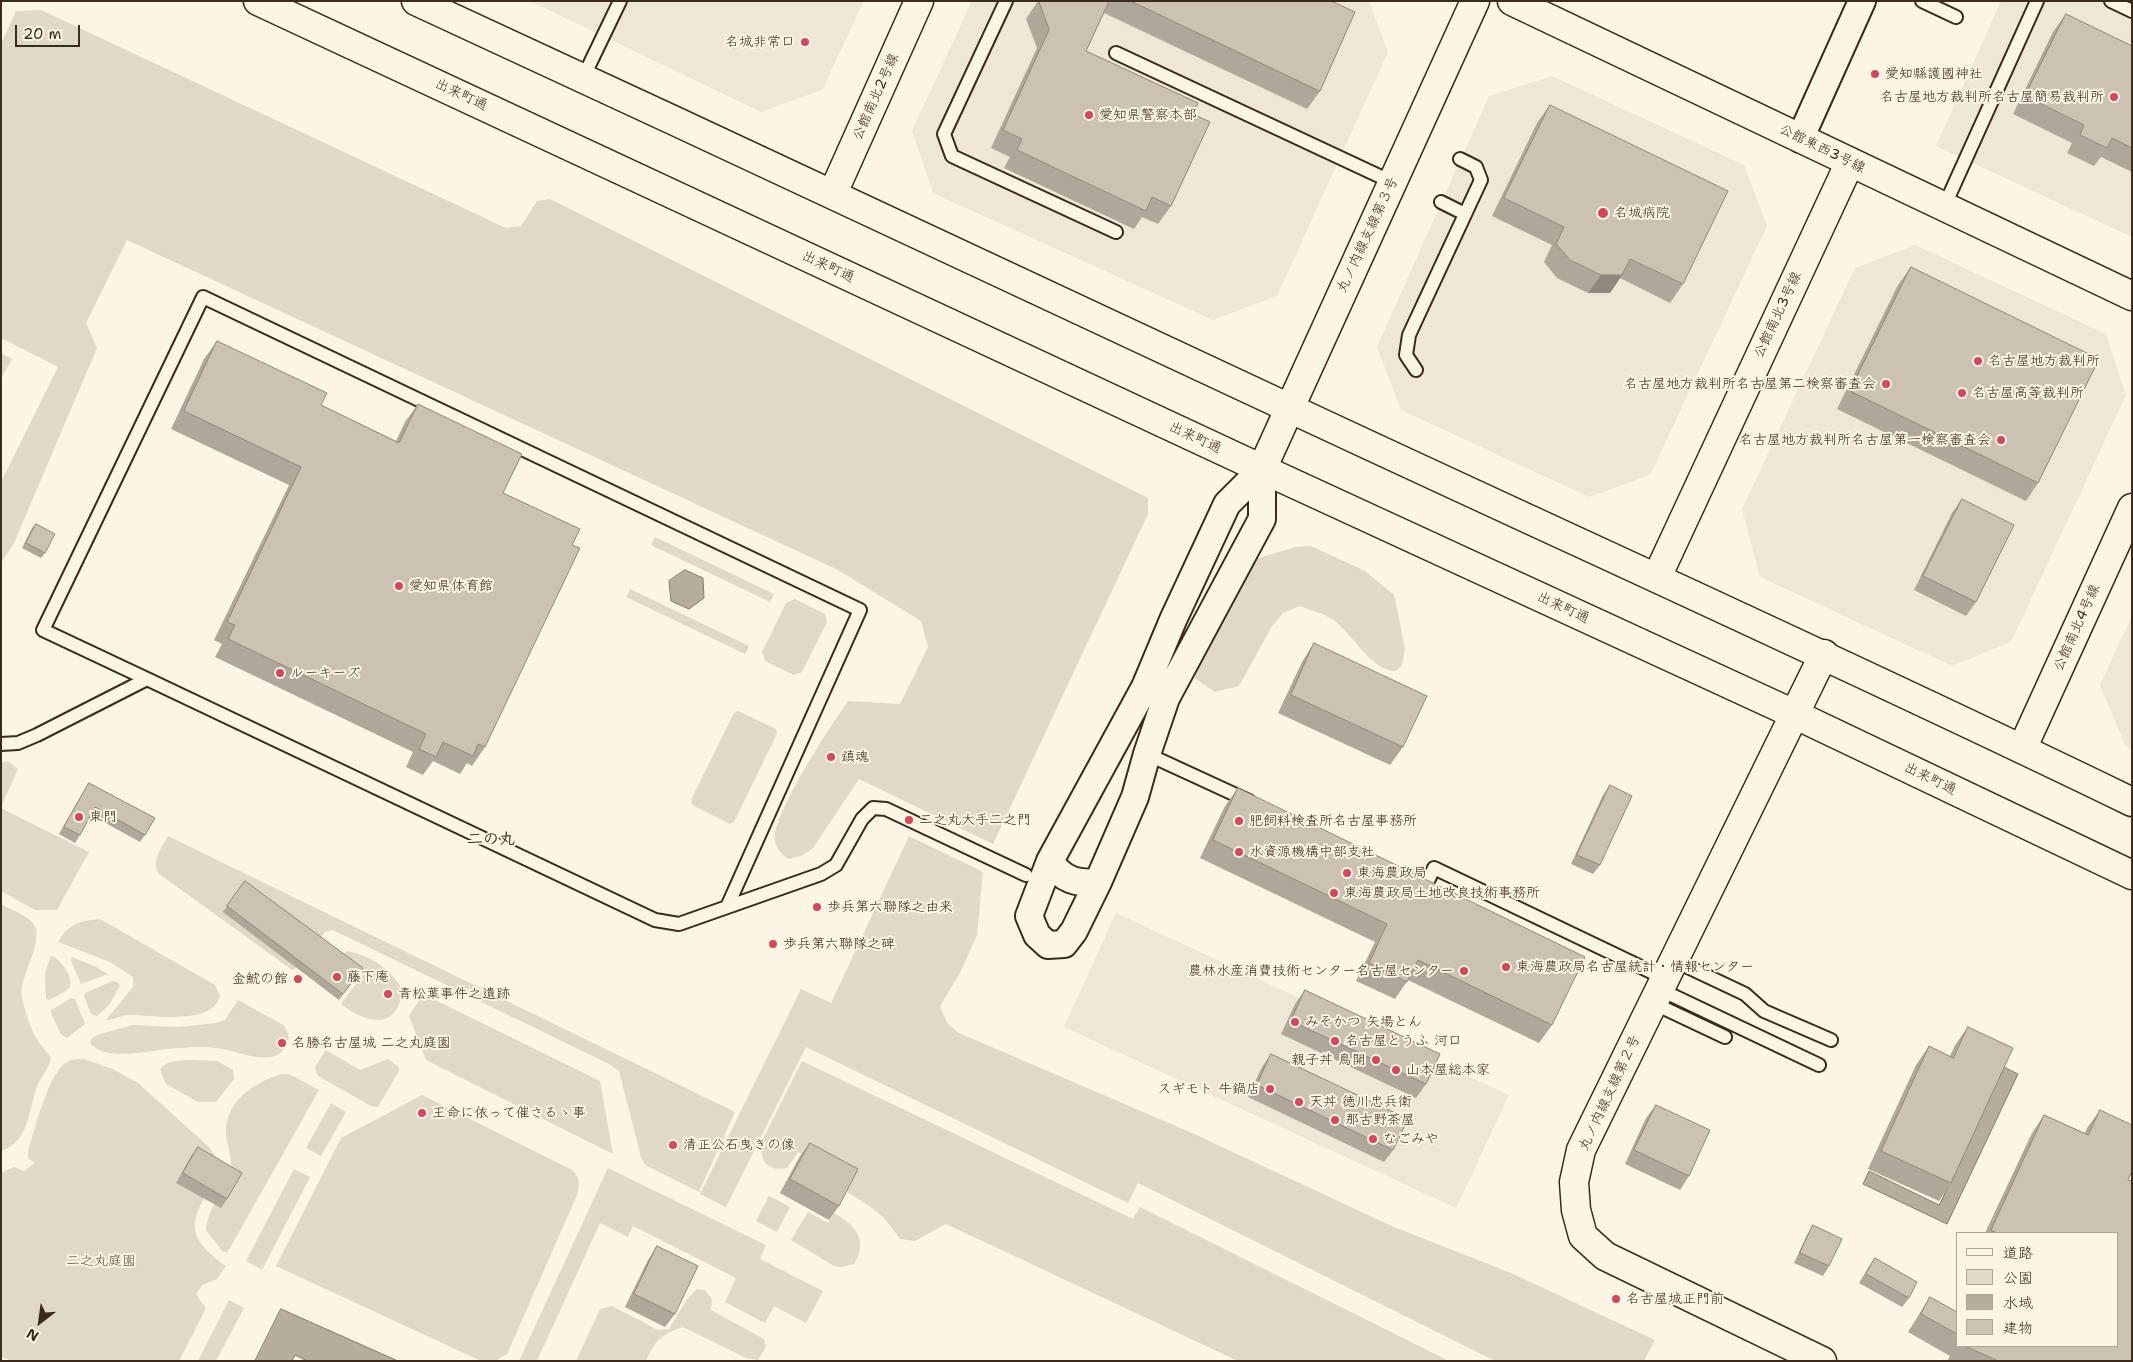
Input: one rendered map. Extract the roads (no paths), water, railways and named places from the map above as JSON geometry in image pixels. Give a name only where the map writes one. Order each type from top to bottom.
[{"type":"main road","name":"出来町通","points":[[258,1],[1262,470],[1794,714],[2132,875]]},
{"type":"main road","points":[[416,1],[833,193],[1289,408],[1824,654],[2132,802]]},
{"type":"main road","name":"公館南北2号線","points":[[833,193],[919,1]]},
{"type":"main road","name":"丸ノ内線支線第３号","points":[[1262,470],[1475,1]]},
{"type":"main road","name":"公館東西3号線","points":[[1512,1],[2132,296]]},
{"type":"main road","name":"公館南北3号線","points":[[1657,577],[1850,162]]},
{"type":"main road","name":"公館南北4号線","points":[[2022,748],[2132,508]]},
{"type":"main road","name":"丸ノ内線支線第２号","points":[[1822,1361],[1605,1256],[1584,1236],[1576,1210],[1574,1182],[1581,1150],[1824,654]]},
{"type":"street","points":[[1800,139],[1862,1]]},
{"type":"street","points":[[1262,470],[1262,519],[1166,698],[1135,797],[1098,882],[1074,931],[1064,944],[1048,944],[1037,935],[1028,916],[1050,861],[1144,687],[1173,620],[1228,504],[1262,470]]},
{"type":"street","points":[[1050,861],[1056,870],[1080,884],[1098,882]]},
{"type":"lane","points":[[1006,1],[944,134],[952,156],[1116,232]]},
{"type":"lane","points":[[1922,1],[1956,17]]},
{"type":"lane","points":[[1944,207],[2037,1]]},
{"type":"lane","points":[[2110,1],[2132,11]]},
{"type":"lane","points":[[583,78],[618,2]]},
{"type":"lane","points":[[1116,53],[1392,182]]},
{"type":"lane","points":[[1416,370],[1406,355],[1409,335],[1481,180],[1476,167],[1460,159]]},
{"type":"lane","points":[[1442,202],[1465,214]]},
{"type":"lane","points":[[728,907],[860,610],[203,297],[43,630],[655,920],[679,924],[728,907],[821,874],[836,865],[862,819],[873,808],[886,810],[1026,875]]},
{"type":"lane","points":[[1,744],[18,743],[37,735],[147,679]]},
{"type":"lane","points":[[1147,754],[1258,805]]},
{"type":"lane","points":[[1401,870],[1427,883],[1434,868],[1662,982],[1819,1065]]},
{"type":"lane","points":[[1662,982],[1725,1038]]},
{"type":"lane","points":[[1662,982],[1745,994],[1764,1011],[1831,1040]]},
{"type":"water","points":[[685,570],[703,578],[704,598],[689,609],[671,601],[669,581]]},
{"type":"water","points":[[2004,1067],[2018,1074],[1947,1224],[1863,1184],[1869,1171],[1939,1205]]},
{"type":"water","points":[[281,1309],[398,1361],[307,1361],[295,1355],[292,1361],[255,1361]]},
{"type":"place","name":"名城非常口","points":[[805,42]]},
{"type":"place","name":"愛知縣護國神社","points":[[1875,74]]},
{"type":"place","name":"名古屋地方裁判所名古屋簡易裁判所","points":[[2114,97]]},
{"type":"place","name":"愛知県警察本部","points":[[1089,115]]},
{"type":"place","name":"名城病院","points":[[1603,213]]},
{"type":"place","name":"名古屋地方裁判所","points":[[1978,361]]},
{"type":"place","name":"名古屋地方裁判所名古屋第二検察審査会","points":[[1886,384]]},
{"type":"place","name":"名古屋高等裁判所","points":[[1962,393]]},
{"type":"place","name":"名古屋地方裁判所名古屋第一検察審査会","points":[[2001,440]]},
{"type":"place","name":"愛知県体育館","points":[[399,586]]},
{"type":"place","name":"ルーキーズ","points":[[280,673]]},
{"type":"place","name":"鎮魂","points":[[831,757]]},
{"type":"place","name":"東門","points":[[79,817]]},
{"type":"place","name":"二之丸大手二之門","points":[[909,820]]},
{"type":"place","name":"肥飼料検査所名古屋事務所","points":[[1239,821]]},
{"type":"place","name":"水資源機構中部支社","points":[[1239,852]]},
{"type":"place","name":"東海農政局","points":[[1347,873]]},
{"type":"place","name":"東海農政局土地改良技術事務所","points":[[1334,893]]},
{"type":"place","name":"歩兵第六聯隊之由来","points":[[817,907]]},
{"type":"place","name":"歩兵第六聯隊之碑","points":[[773,944]]},
{"type":"place","name":"東海農政局名古屋統計・情報センター","points":[[1506,967]]},
{"type":"place","name":"農林水産消費技術センター名古屋センター","points":[[1464,971]]},
{"type":"place","name":"藤下庵","points":[[337,977]]},
{"type":"place","name":"金鯱の館","points":[[298,979]]},
{"type":"place","name":"青松葉事件之遺跡","points":[[388,994]]},
{"type":"place","name":"みそかつ 矢場とん","points":[[1295,1022]]},
{"type":"place","name":"名古屋とうふ 河口","points":[[1335,1041]]},
{"type":"place","name":"名勝名古屋城 二之丸庭園","points":[[282,1043]]},
{"type":"place","name":"親子丼 鳥開","points":[[1376,1060]]},
{"type":"place","name":"山本屋総本家","points":[[1396,1070]]},
{"type":"place","name":"スギモト 牛鍋店","points":[[1270,1089]]},
{"type":"place","name":"天丼 徳川忠兵衛","points":[[1299,1102]]},
{"type":"place","name":"王命に依って催さるゝ事","points":[[422,1113]]},
{"type":"place","name":"那古野茶屋","points":[[1335,1120]]},
{"type":"place","name":"なごみや","points":[[1373,1139]]},
{"type":"place","name":"清正公石曳きの像","points":[[673,1145]]},
{"type":"place","name":"名古屋城正門前","points":[[1616,1299]]},
{"type":"district","name":"二の丸","points":[[491,840]]},
{"type":"park label","name":"二之丸庭園","points":[[101,1261]]}]
